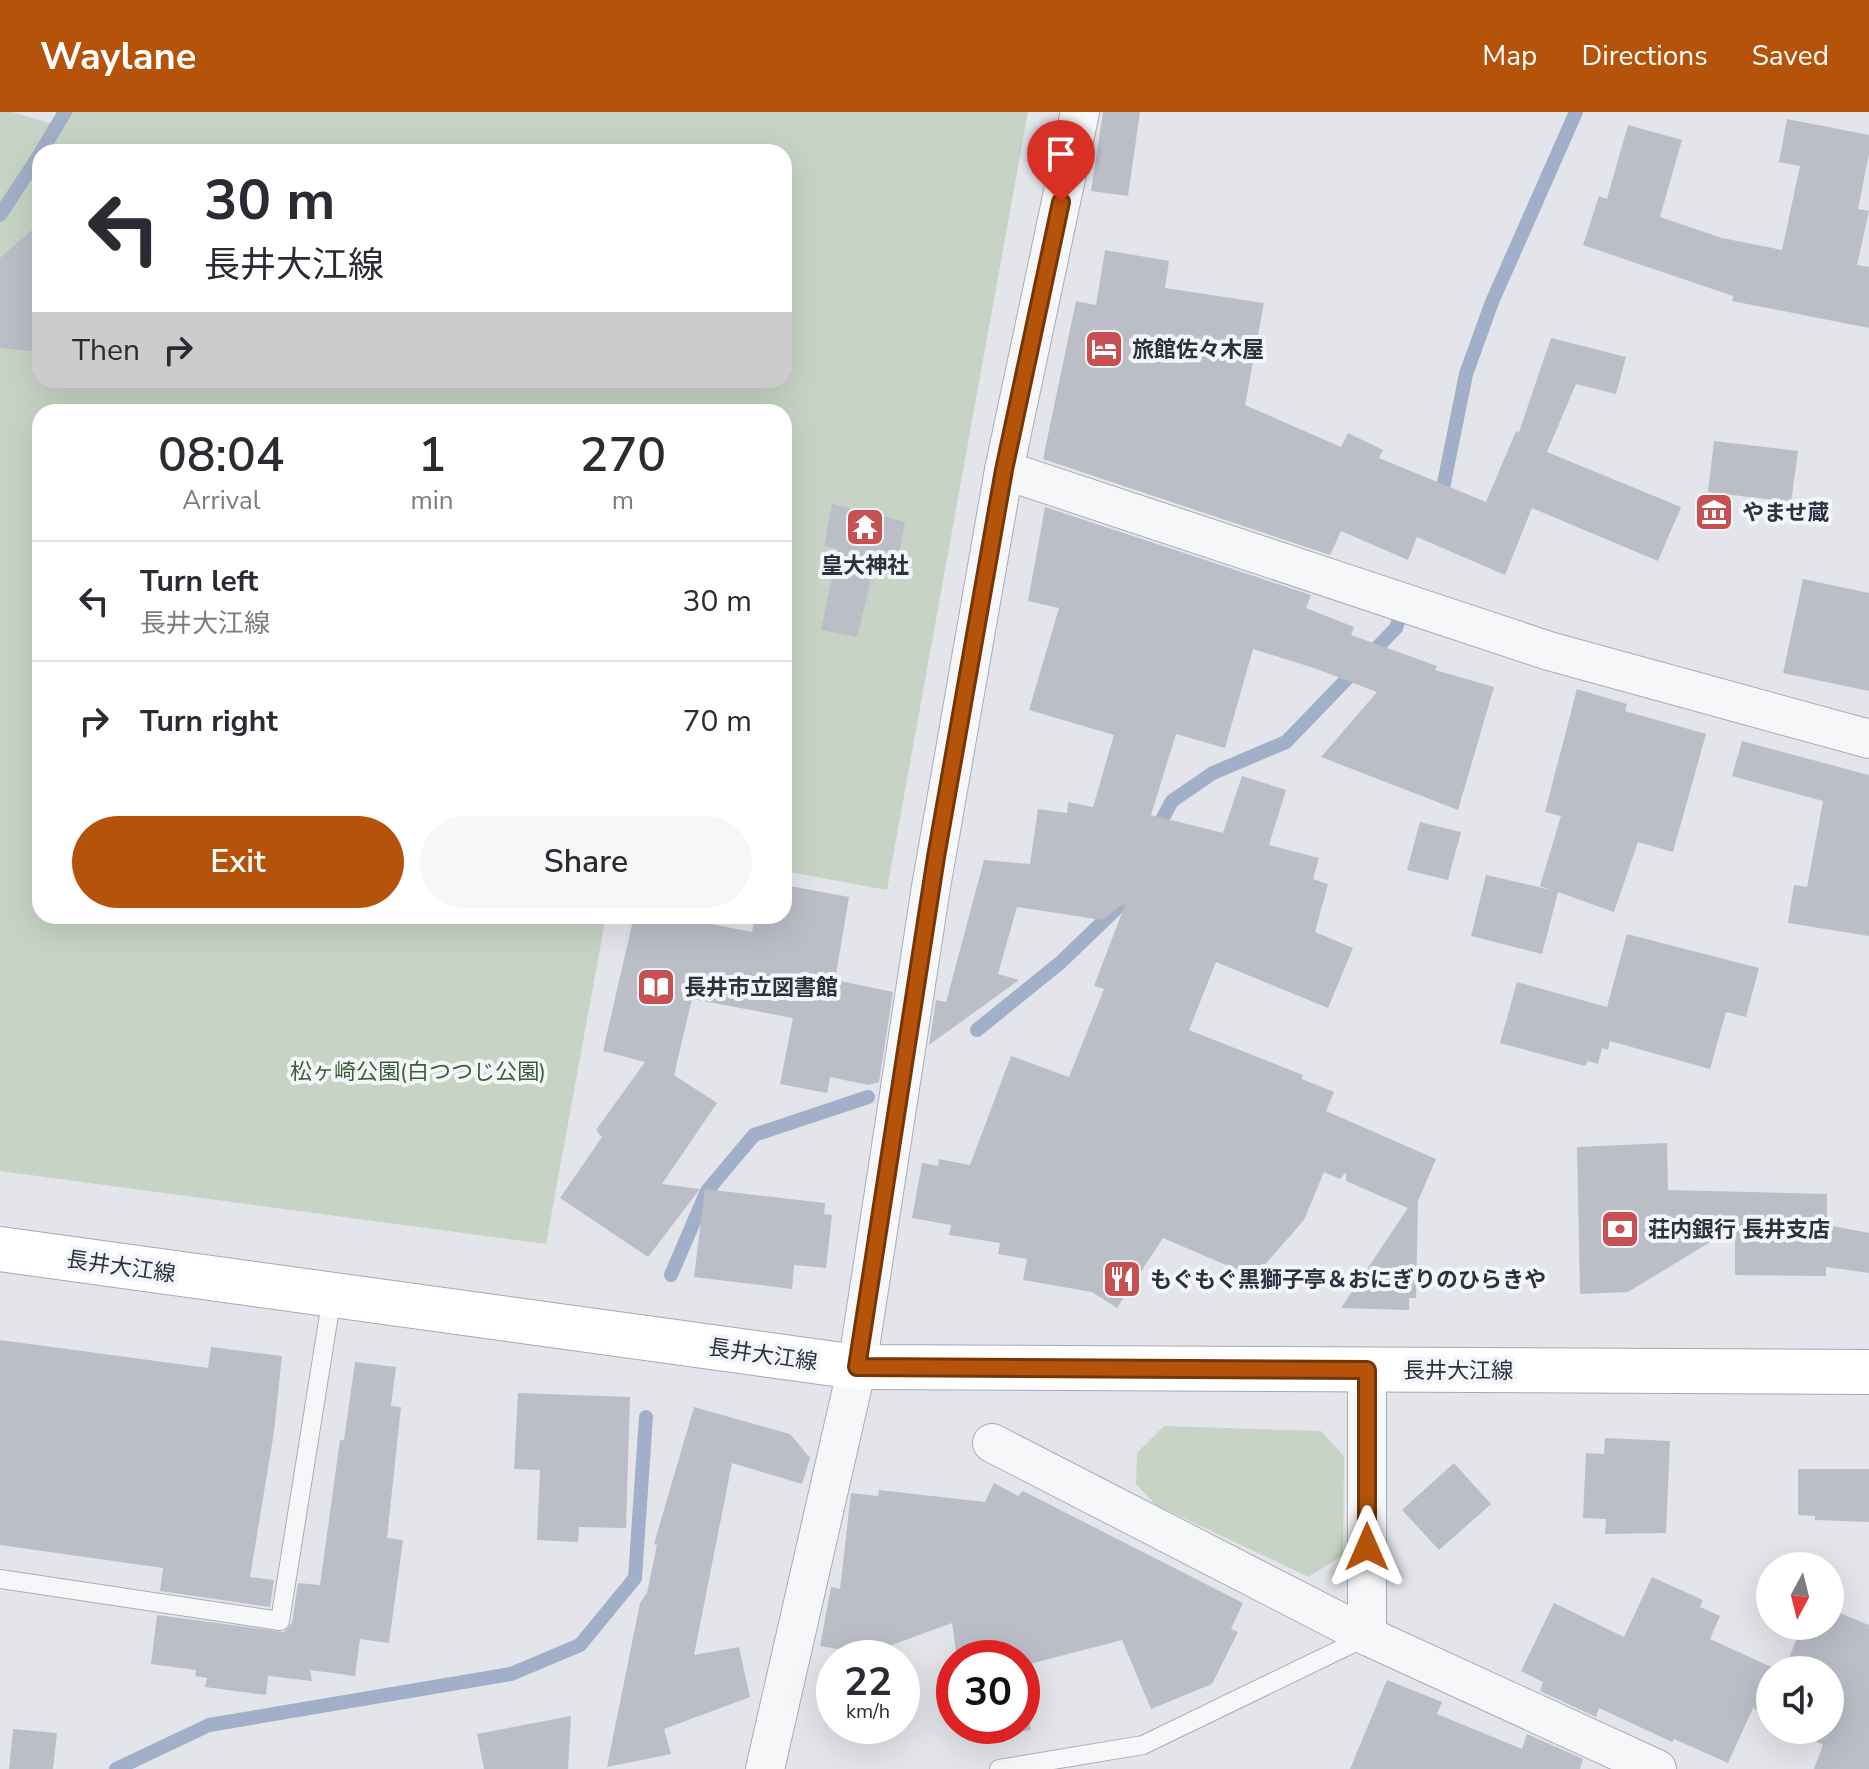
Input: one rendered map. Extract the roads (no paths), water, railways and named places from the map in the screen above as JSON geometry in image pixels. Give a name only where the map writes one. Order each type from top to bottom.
[{"type":"main road","name":"長井大江線","points":[[0,1249],[857,1367],[1869,1372]]},
{"type":"street","points":[[765,1769],[857,1367],[931,887],[1004,470],[1080,112]]},
{"type":"street","points":[[1004,470],[1549,651],[1869,739]]},
{"type":"street","points":[[1367,1370],[1367,1636]]},
{"type":"street","points":[[992,1443],[1367,1636],[1657,1769]]},
{"type":"lane","points":[[0,1579],[280,1621],[332,1296]]},
{"type":"lane","points":[[999,1769],[1143,1745],[1367,1636]]},
{"type":"waterway","points":[[46,144],[65,112]]},
{"type":"waterway","points":[[1440,503],[1466,374],[1492,302],[1576,112]]},
{"type":"waterway","points":[[0,215],[32,166]]},
{"type":"waterway","points":[[1155,833],[1172,801],[1213,773],[1286,742],[1396,628],[1401,613]]},
{"type":"waterway","points":[[977,1030],[1061,962],[1116,909],[1122,897]]},
{"type":"waterway","points":[[671,1275],[707,1191],[754,1135],[868,1097]]},
{"type":"waterway","points":[[116,1769],[209,1725],[511,1674],[580,1645],[635,1578],[646,1417]]},
{"type":"place","name":"旅館佐々木屋","points":[[1104,349]]},
{"type":"place","name":"やませ蔵","points":[[1714,512]]},
{"type":"place","name":"皇大神社","points":[[865,527]]},
{"type":"place","name":"長井市立図書館","points":[[656,987]]},
{"type":"place","name":"荘内銀行 長井支店","points":[[1620,1229]]},
{"type":"place","name":"もぐもぐ黒獅子亭＆おにぎりのひらきや","points":[[1122,1279]]},
{"type":"park label","name":"松ヶ崎公園(白つつじ公園)","points":[[418,1071]]}]
